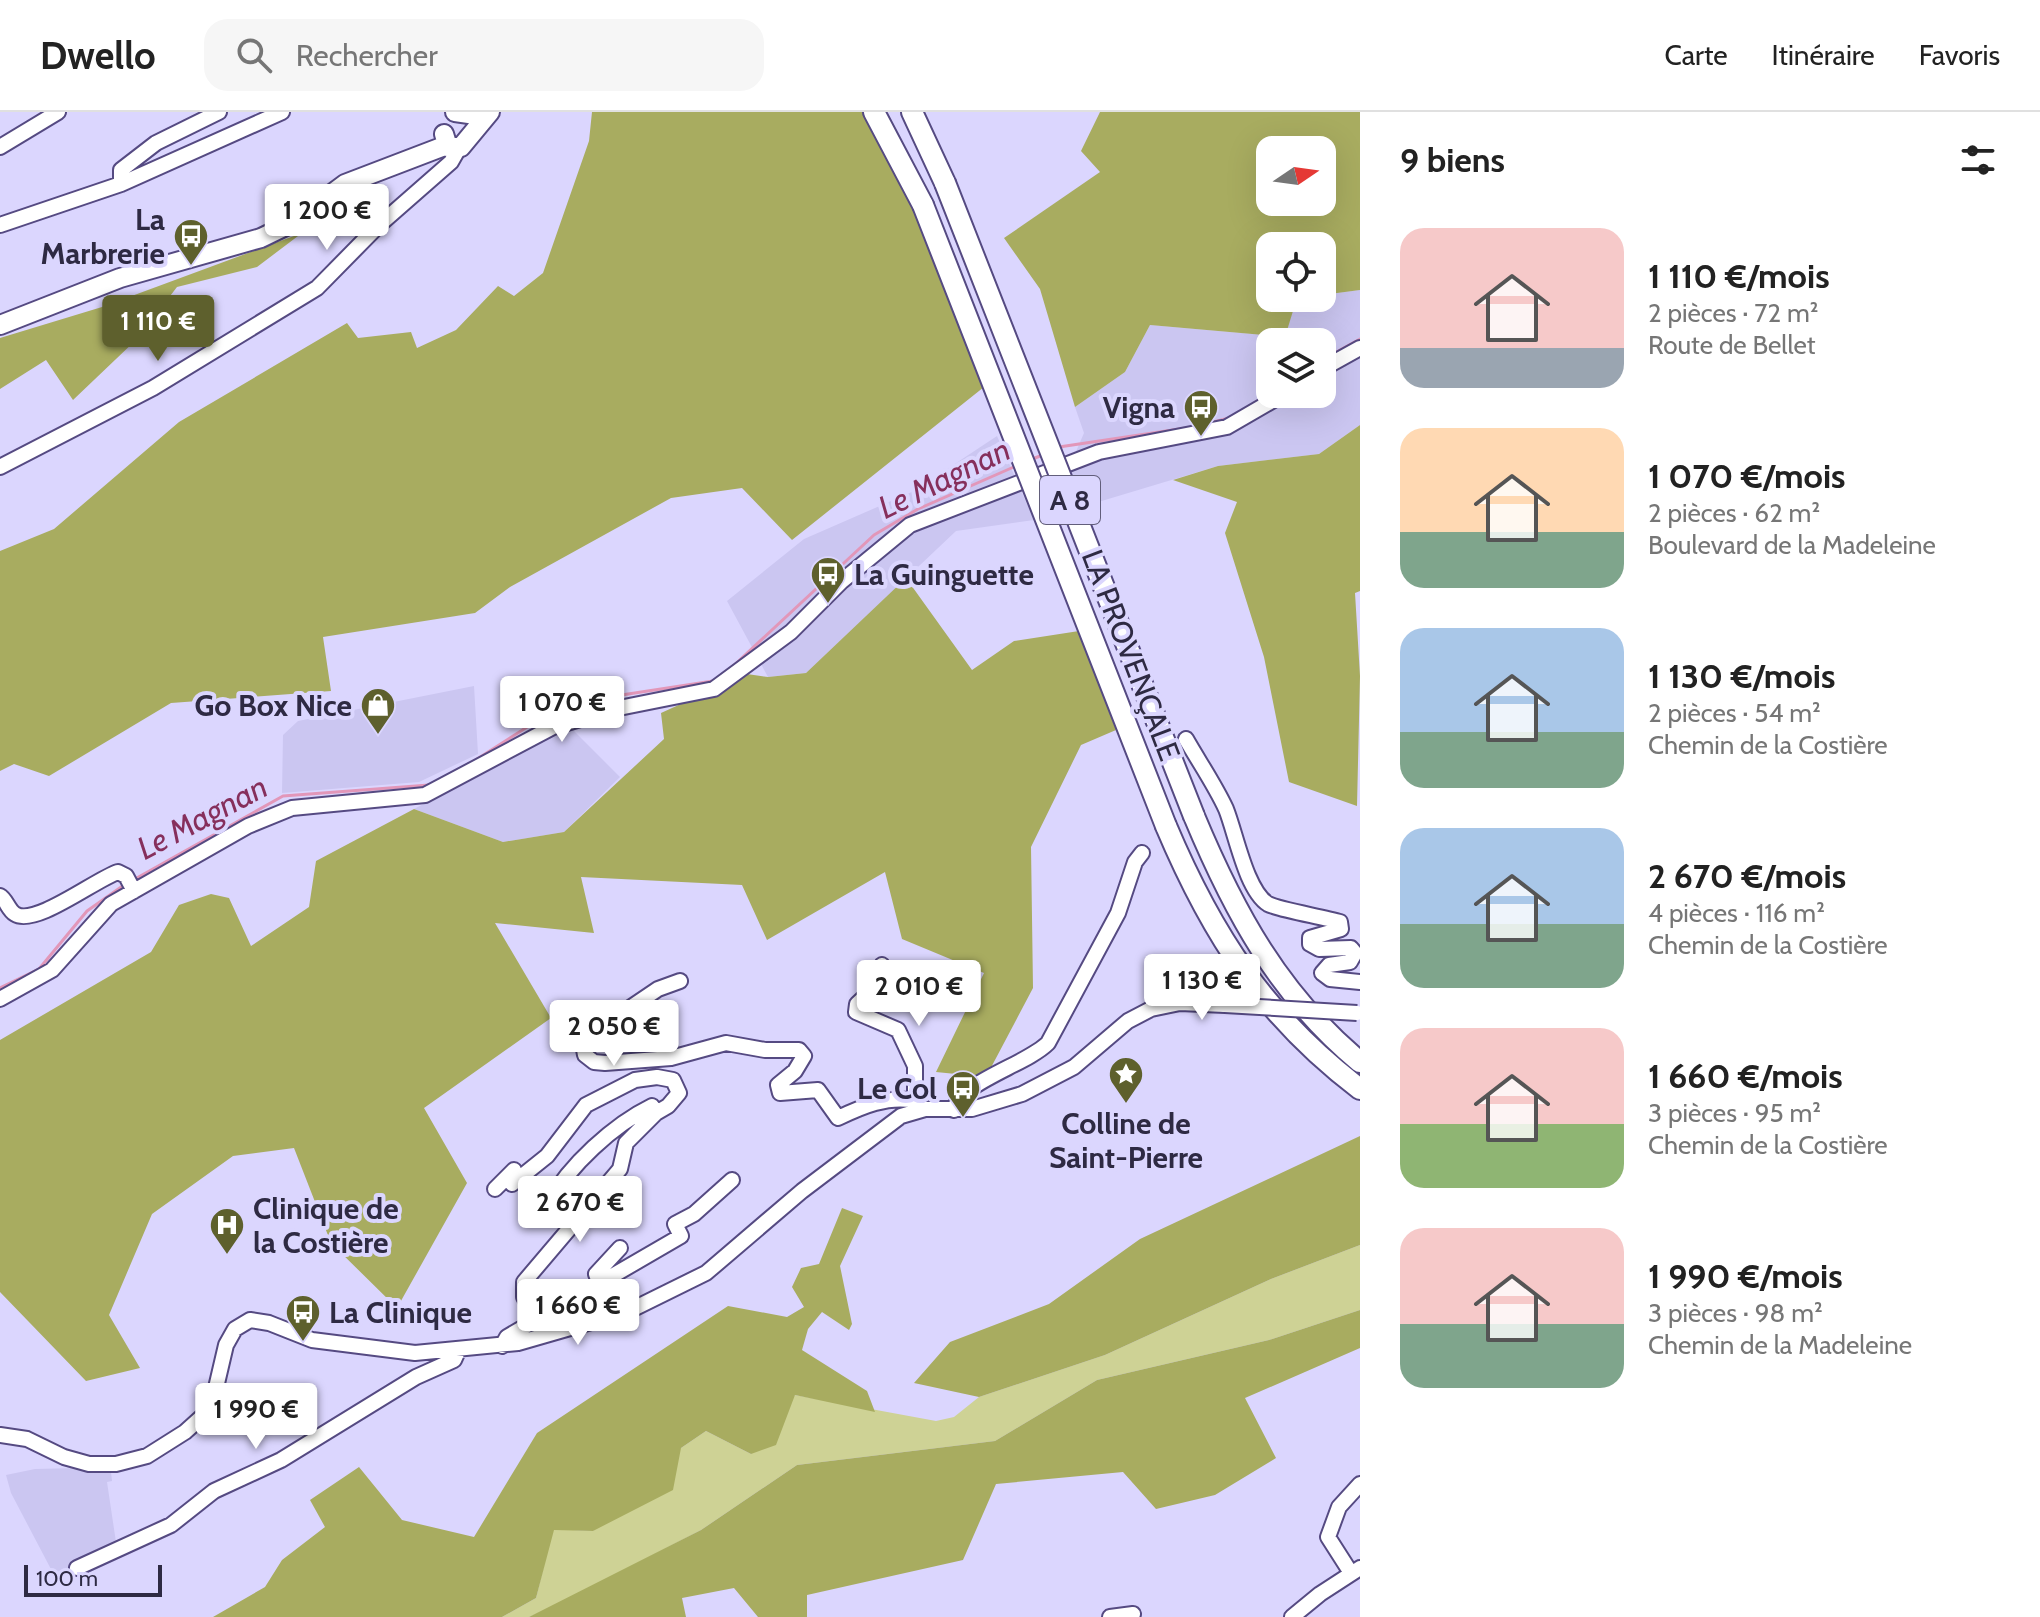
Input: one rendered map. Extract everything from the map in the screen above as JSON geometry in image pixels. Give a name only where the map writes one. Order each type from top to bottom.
[{"type":"highway","name":"LA PROVENÇALE","points":[[874,112],[923,205],[1166,826],[1197,895],[1236,964],[1294,1033],[1360,1089]]},
{"type":"highway","name":"LA PROVENÇALE","points":[[912,112],[945,183],[1227,893],[1262,956],[1300,1005],[1360,1062]]},
{"type":"main road","points":[[0,325],[120,278],[278,231],[345,184],[419,153],[483,113]]},
{"type":"street","points":[[0,147],[58,112]]},
{"type":"street","points":[[0,225],[121,184],[282,112]]},
{"type":"street","points":[[121,184],[120,174],[125,166],[156,143],[213,113]]},
{"type":"street","points":[[0,467],[153,388],[317,288],[378,226],[436,176],[454,130]]},
{"type":"street","points":[[1336,361],[1360,348]]},
{"type":"street","points":[[0,999],[52,970],[102,910],[130,884],[280,812],[416,798],[553,727],[614,709],[714,689],[791,632],[865,561],[910,525],[1099,452],[1227,427],[1260,408]]},
{"type":"street","points":[[1186,739],[1225,807],[1254,889],[1266,903],[1278,909],[1302,911],[1340,922],[1341,929],[1310,938],[1310,944],[1319,949],[1351,948],[1355,953],[1350,962],[1329,965],[1322,973],[1330,979],[1360,982]]},
{"type":"street","points":[[954,1110],[956,1102],[968,1090],[1037,1054],[1048,1043],[1118,913],[1135,862],[1142,853]]},
{"type":"street","points":[[0,896],[14,914],[42,913],[107,875],[118,872],[130,884]]},
{"type":"street","points":[[882,965],[872,990],[857,1004],[856,1012],[898,1030],[915,1066],[916,1105]]},
{"type":"street","points":[[680,981],[658,989],[587,1037],[583,1049],[588,1059],[605,1063],[671,1058],[726,1043],[765,1050],[799,1050],[804,1056],[803,1063],[778,1085],[780,1093],[818,1090],[838,1118],[878,1102],[954,1110],[992,1105],[1060,1076],[1128,1021],[1151,1009],[1180,1003],[1359,1013]]},
{"type":"street","points":[[512,1184],[547,1156],[586,1105],[615,1087],[657,1077],[673,1080],[679,1093],[626,1143],[620,1169],[524,1282],[524,1297],[536,1319]]},
{"type":"street","points":[[0,1435],[27,1439],[64,1457],[89,1464],[116,1464],[147,1456],[185,1432],[205,1414],[231,1333],[250,1320],[259,1320],[312,1340],[408,1353],[502,1346],[629,1311],[694,1281],[826,1172],[916,1105]]},
{"type":"street","points":[[549,1202],[557,1188],[601,1143],[641,1111],[652,1106],[656,1113]]},
{"type":"street","points":[[495,1189],[523,1163],[547,1156]]},
{"type":"street","points":[[502,1346],[507,1337],[536,1319],[681,1236],[675,1224],[694,1214],[732,1180]]},
{"type":"street","points":[[599,1282],[596,1274],[620,1248]]},
{"type":"street","points":[[77,1568],[171,1525],[214,1491],[281,1460],[416,1377],[454,1360],[459,1349]]},
{"type":"street","points":[[1292,1617],[1356,1570],[1328,1537],[1339,1507],[1360,1484]]},
{"type":"street","points":[[1110,1617],[1133,1614]]},
{"type":"shaded area","points":[[1360,290],[1360,425],[1319,454],[1218,466],[1085,506],[1068,470],[1084,433],[1075,407],[1125,372],[1150,325],[1256,334],[1256,408],[1336,408],[1336,328],[1288,328],[1292,312],[1336,312],[1336,293]]},
{"type":"shaded area","points":[[997,436],[1034,520],[956,531],[806,673],[768,677],[727,601],[804,539],[914,491]]},
{"type":"shaded area","points":[[474,686],[478,754],[419,782],[282,793],[283,735],[298,721]]},
{"type":"shaded area","points":[[570,727],[620,777],[564,832],[503,842],[414,809]]},
{"type":"shaded area","points":[[77,1468],[111,1472],[112,1481],[107,1482],[117,1549],[80,1563],[75,1560],[67,1569],[53,1573],[11,1493],[6,1475],[35,1469]]},
{"type":"green space","points":[[592,112],[862,112],[900,176],[916,211],[984,387],[792,540],[742,488],[671,498],[510,587],[475,613],[323,637],[331,691],[171,703],[49,776],[14,764],[0,771],[0,551],[54,529],[179,422],[347,323],[358,338],[411,332],[417,348],[456,330],[498,286],[514,296],[543,273],[589,141]]},
{"type":"green space","points":[[1100,112],[1360,112],[1360,290],[1336,293],[1336,232],[1256,232],[1256,312],[1293,312],[1288,328],[1256,328],[1256,334],[1150,325],[1125,372],[1075,407],[1040,289],[1004,238],[1100,172],[1081,151]]},
{"type":"green space","points":[[302,233],[257,267],[177,287],[137,339],[73,400],[46,360],[0,389],[0,338],[102,307]]},
{"type":"green space","points":[[1360,425],[1360,591],[1355,593],[1360,676],[1357,806],[1289,782],[1264,657],[1225,533],[1237,502],[1173,480],[1218,466],[1319,454]]},
{"type":"green space","points":[[906,578],[972,670],[1014,641],[1079,631],[1116,730],[1081,745],[1031,847],[1033,988],[986,1077],[936,1072],[984,973],[902,939],[885,872],[767,940],[742,885],[581,877],[594,933],[495,923],[551,1018],[424,1108],[467,1183],[397,1308],[331,1243],[294,1148],[233,1156],[152,1214],[109,1315],[140,1368],[86,1381],[0,1292],[0,1040],[151,952],[179,905],[211,894],[229,898],[251,946],[309,907],[316,861],[414,809],[503,842],[564,832],[664,739],[661,713],[747,674],[768,677],[806,673]]},
{"type":"green space","points":[[1360,1136],[1360,1245],[1271,1279],[1105,1355],[979,1397],[914,1383],[950,1342],[1049,1304],[1140,1239]]},
{"type":"green space","points":[[842,1208],[863,1216],[840,1266],[852,1324],[849,1330],[822,1312],[808,1329],[802,1350],[867,1391],[875,1412],[795,1395],[776,1445],[751,1454],[706,1431],[681,1448],[673,1490],[593,1531],[554,1530],[536,1598],[502,1617],[213,1617],[265,1587],[282,1560],[325,1527],[310,1500],[359,1467],[402,1520],[474,1537],[537,1433],[728,1306],[787,1317],[804,1307],[792,1287],[801,1268],[819,1264]]},
{"type":"green space","points":[[1360,1245],[1360,1310],[1269,1340],[1097,1380],[995,1441],[797,1465],[701,1530],[547,1610],[529,1617],[502,1617],[536,1598],[553,1529],[593,1531],[681,1448],[706,1431],[751,1454],[795,1395],[936,1421],[954,1417],[979,1397],[1105,1355],[1271,1279]]},
{"type":"green space","points":[[1360,1310],[1360,1348],[1245,1398],[1276,1458],[1215,1495],[1156,1509],[1123,1472],[996,1484],[963,1560],[807,1595],[807,1617],[758,1617],[734,1588],[682,1598],[686,1617],[529,1617],[701,1530],[797,1465],[995,1441],[1097,1380],[1269,1340]]},
{"type":"waterway","name":"Le Magnan","points":[[1336,352],[1360,339]]},
{"type":"waterway","name":"Le Magnan","points":[[1198,426],[1229,418]]},
{"type":"waterway","name":"Le Magnan","points":[[1059,447],[1186,428]]},
{"type":"waterway","name":"Le Magnan","points":[[1030,460],[1045,454]]},
{"type":"waterway","name":"Le Magnan","points":[[729,670],[874,535],[918,509],[1016,466]]},
{"type":"waterway","name":"Le Magnan","points":[[474,761],[535,722],[576,702],[713,681]]},
{"type":"waterway","name":"Le Magnan","points":[[135,879],[283,796],[429,785]]},
{"type":"waterway","name":"Le Magnan","points":[[0,988],[39,969],[87,911],[124,885]]},
{"type":"place","name":"La Marbrerie","points":[[191,267]]},
{"type":"place","name":"Vigna","points":[[1201,438]]},
{"type":"place","name":"La Guinguette","points":[[828,605]]},
{"type":"place","name":"Go Box Nice","points":[[378,736]]},
{"type":"place","name":"Colline de Saint-Pierre","points":[[1126,1105]]},
{"type":"place","name":"Le Col","points":[[963,1119]]},
{"type":"place","name":"Clinique de la Costière","points":[[227,1256]]},
{"type":"place","name":"La Clinique","points":[[303,1343]]}]
